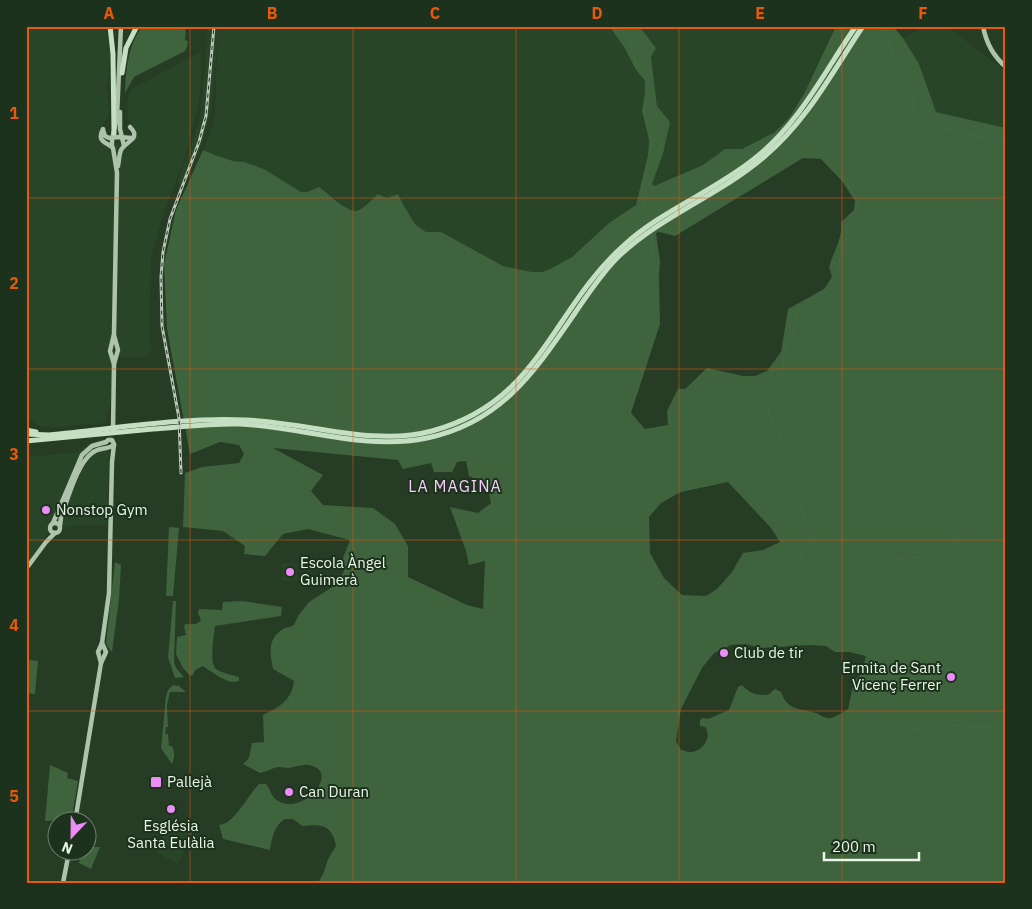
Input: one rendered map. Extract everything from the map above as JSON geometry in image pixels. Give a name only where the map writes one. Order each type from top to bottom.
[{"type":"highway","points":[[110,26],[113,54],[114,136]]},
{"type":"highway","points":[[122,72],[126,48],[138,26]]},
{"type":"highway","points":[[26,443],[93,433],[188,424],[242,424],[359,441],[386,442],[428,438],[457,428],[493,409],[519,388],[542,361],[602,275],[639,236],[662,219],[738,177],[774,149],[812,105],[861,27]]},
{"type":"highway","points":[[26,430],[93,433]]},
{"type":"highway","points":[[26,434],[49,435],[74,432]]},
{"type":"highway","points":[[26,443],[93,433]]},
{"type":"main road","points":[[117,173],[125,138],[120,121],[121,26]]},
{"type":"main road","points":[[984,26],[986,39],[992,52],[1006,67]]},
{"type":"main road","points":[[77,812],[101,663],[101,656],[98,652],[102,649],[109,584],[112,462],[110,445],[114,364],[114,353],[110,350],[114,347],[117,173],[112,147],[117,116],[121,54]]},
{"type":"main road","points":[[125,138],[131,134],[130,127],[134,132],[134,138],[123,148],[116,150],[104,144],[101,132],[103,129],[105,136],[114,136],[125,138],[134,138]]},
{"type":"main road","points":[[114,347],[118,351],[114,353]]},
{"type":"main road","points":[[46,542],[82,455],[92,446],[110,445]]},
{"type":"main road","points":[[26,569],[46,542],[55,533],[60,531],[61,517],[85,459],[97,449],[110,445]]},
{"type":"main road","points":[[53,523],[60,526]]},
{"type":"main road","points":[[50,529],[55,533]]},
{"type":"main road","points":[[63,883],[68,862]]},
{"type":"shaded area","points":[[26,26],[107,26],[111,54],[107,88],[109,111],[108,117],[100,128],[100,142],[118,143],[125,149],[133,143],[135,135],[135,130],[127,118],[128,96],[133,88],[201,52],[198,108],[185,158],[165,208],[151,257],[149,336],[151,348],[149,354],[145,356],[133,358],[119,356],[106,423],[53,427],[39,426],[26,418]]},
{"type":"shaded area","points":[[142,26],[186,26],[185,40],[188,41],[187,47],[185,51],[134,77],[125,93],[129,58],[137,34]]},
{"type":"shaded area","points":[[207,26],[219,26],[211,112],[202,145],[184,186],[177,183],[200,116],[206,62]]},
{"type":"shaded area","points":[[220,26],[609,26],[624,47],[636,70],[645,81],[642,111],[649,140],[648,155],[636,205],[609,223],[572,257],[542,272],[532,272],[503,266],[432,233],[426,232],[416,224],[397,194],[387,198],[378,194],[358,210],[352,210],[346,208],[319,187],[307,192],[301,192],[264,169],[244,162],[233,161],[203,150],[215,115],[217,51]]},
{"type":"shaded area","points":[[609,26],[639,26],[656,48],[651,57],[657,106],[670,122],[663,154],[652,184],[654,186],[703,165],[725,149],[742,149],[775,132],[789,118],[805,92],[836,26],[893,26],[919,64],[936,112],[1006,128],[1006,883],[318,883],[328,859],[336,846],[332,833],[325,827],[315,825],[302,826],[293,819],[285,819],[276,829],[270,850],[223,839],[219,825],[225,824],[235,815],[259,784],[266,784],[277,800],[290,804],[300,802],[309,797],[320,783],[321,775],[318,769],[309,765],[289,768],[276,767],[260,773],[243,764],[249,758],[252,743],[264,742],[263,715],[284,702],[293,688],[294,681],[273,669],[271,647],[274,637],[283,629],[294,625],[298,616],[309,602],[337,584],[344,571],[343,558],[350,540],[308,529],[283,534],[265,556],[244,554],[245,546],[223,531],[183,527],[185,473],[202,467],[239,463],[244,454],[239,445],[220,442],[190,454],[167,329],[164,264],[176,210],[203,150],[233,161],[244,162],[264,169],[301,192],[307,192],[319,187],[344,207],[355,211],[362,208],[378,194],[387,198],[398,194],[415,224],[426,232],[441,232],[503,266],[532,272],[542,272],[572,257],[609,223],[636,205],[648,155],[649,140],[642,111],[645,81],[636,70],[624,47]],"holes":[[[803,158],[821,159],[842,181],[855,201],[854,210],[841,222],[839,240],[829,267],[832,277],[824,289],[788,309],[781,352],[767,371],[755,376],[743,376],[707,368],[685,389],[678,389],[667,411],[668,425],[645,429],[631,413],[660,324],[660,261],[656,233],[675,236]],[[273,448],[398,460],[403,469],[431,463],[434,472],[452,472],[457,462],[466,461],[469,476],[487,485],[491,503],[478,513],[450,507],[466,551],[469,565],[485,561],[483,609],[467,605],[408,577],[408,546],[395,524],[373,508],[323,505],[311,491],[323,475]],[[728,482],[771,528],[780,542],[763,550],[743,553],[732,572],[717,589],[706,596],[682,595],[664,578],[650,553],[649,517],[661,503],[681,492]],[[745,644],[761,648],[808,645],[826,646],[835,652],[849,652],[866,656],[861,674],[854,681],[848,709],[837,716],[827,718],[816,713],[794,708],[787,703],[781,692],[775,689],[768,695],[760,695],[751,692],[742,685],[738,687],[729,710],[708,719],[703,718],[700,720],[700,726],[705,727],[708,735],[705,744],[694,752],[681,750],[676,741],[681,709],[702,668],[714,653],[731,645]]]},
{"type":"shaded area","points":[[639,26],[836,26],[805,92],[789,118],[775,132],[742,149],[725,149],[703,165],[654,186],[652,184],[663,154],[670,122],[657,106],[651,57],[656,48]]},
{"type":"shaded area","points":[[947,26],[1006,72],[1006,128],[936,112],[919,64],[903,38],[921,29]]},
{"type":"shaded area","points":[[105,441],[109,454],[107,525],[55,527],[48,532],[33,557],[26,564],[26,457],[77,452],[93,442]]},
{"type":"shaded area","points":[[169,527],[179,528],[173,596],[166,596]]},
{"type":"shaded area","points":[[115,562],[121,565],[119,599],[112,652],[106,643]]},
{"type":"shaded area","name":"Escola Àngel Guimerà","points":[[282,563],[297,563],[297,581],[282,581]]},
{"type":"shaded area","points":[[173,601],[176,601],[174,662],[176,668],[184,677],[175,678],[168,657]]},
{"type":"shaded area","points":[[242,601],[282,607],[281,616],[215,626],[212,649],[214,666],[221,672],[239,677],[239,681],[230,682],[203,666],[195,670],[193,675],[190,676],[183,668],[176,654],[177,637],[186,635],[185,624],[196,624],[201,620],[198,613],[199,609],[222,610],[223,602]]},
{"type":"shaded area","points":[[29,660],[38,661],[35,694],[26,693]]},
{"type":"shaded area","points":[[173,685],[179,686],[186,692],[170,692],[167,705],[168,727],[166,727],[165,734],[168,734],[169,746],[172,746],[174,751],[172,764],[161,748],[166,696],[168,690]]},
{"type":"shaded area","points":[[50,765],[68,773],[67,778],[78,781],[73,812],[48,812],[48,821],[45,821]]},
{"type":"shaded area","points":[[170,819],[195,827],[178,865],[156,851]]},
{"type":"shaded area","points":[[79,862],[94,862],[91,869]]},
{"type":"waterway","points":[[614,26],[620,32],[627,35],[636,64],[648,82],[647,94]]},
{"type":"waterway","points":[[883,26],[895,60],[913,82],[915,91],[913,107],[916,115],[941,128],[1006,143]]},
{"type":"waterway","points":[[644,207],[642,191],[651,146],[650,127],[644,114],[646,101]]},
{"type":"waterway","points":[[848,173],[860,163],[868,164],[877,157],[881,139],[891,131],[905,110],[913,102]]},
{"type":"waterway","points":[[799,504],[788,478],[779,468],[771,447],[781,437],[768,412],[771,404],[771,389],[777,384],[783,374],[784,352],[793,333],[798,309],[836,284],[840,257],[847,240],[846,224],[858,206],[855,196],[844,180],[845,176]]},
{"type":"waterway","points":[[646,214],[649,223]]},
{"type":"waterway","points":[[651,234],[653,260],[657,270]]},
{"type":"waterway","points":[[883,563],[894,559],[922,557],[937,553],[956,542],[974,526],[991,503],[1006,490]]},
{"type":"waterway","points":[[914,519],[928,515],[959,513],[990,503]]},
{"type":"waterway","points":[[777,584],[788,567],[800,560],[812,533],[800,506]]},
{"type":"waterway","points":[[872,712],[912,729],[921,729],[935,725],[979,727],[1006,724]]},
{"type":"waterway","points":[[949,829],[984,811],[1006,804]]},
{"type":"railway","points":[[181,473],[179,418],[162,326],[161,277],[163,252],[170,219],[199,142],[206,116],[214,26]]},
{"type":"place","name":"Nonstop Gym","points":[[46,510]]},
{"type":"place","name":"Escola Àngel Guimerà","points":[[290,572]]},
{"type":"place","name":"Club de tir","points":[[724,653]]},
{"type":"place","name":"Ermita de Sant Vicenç Ferrer","points":[[951,677]]},
{"type":"place","name":"Pallejà","points":[[156,782]]},
{"type":"place","name":"Can Duran","points":[[289,792]]},
{"type":"place","name":"Església Santa Eulàlia","points":[[171,809]]},
{"type":"district","name":"LA MAGINA","points":[[455,486]]}]
